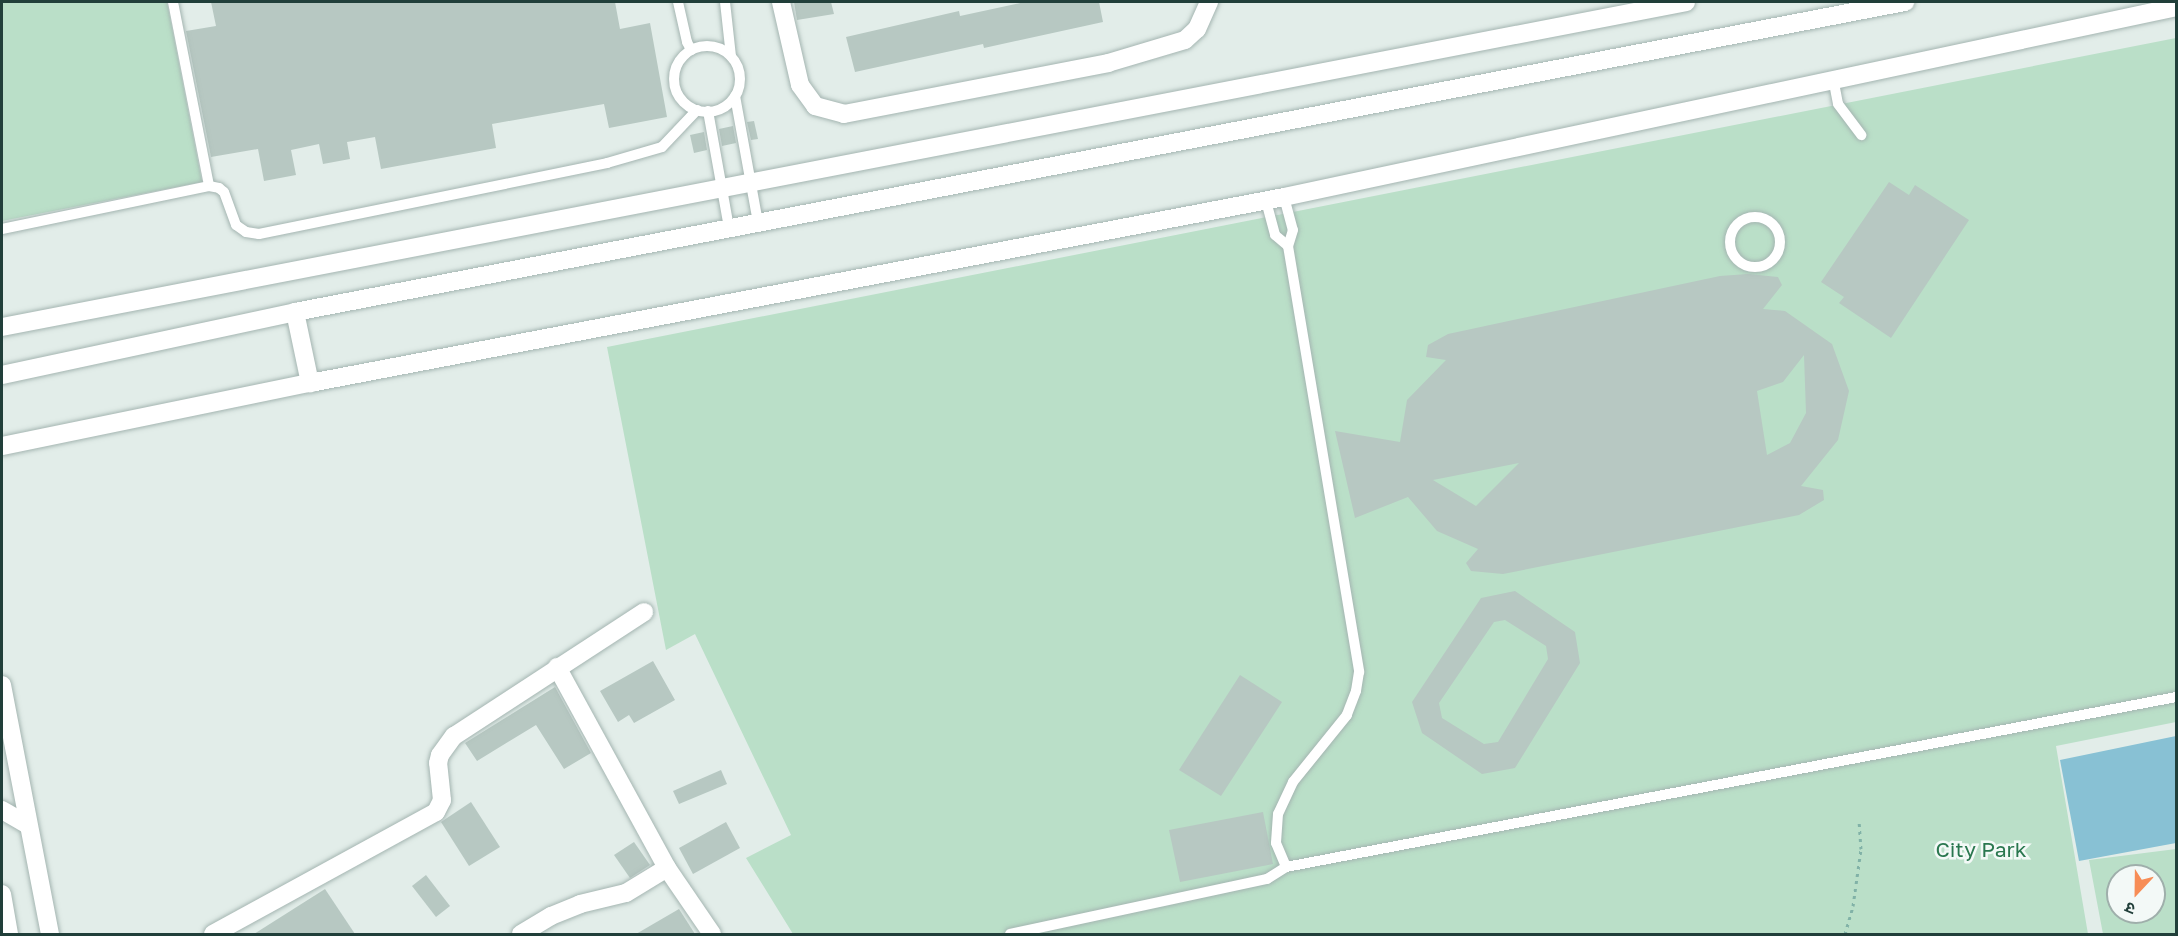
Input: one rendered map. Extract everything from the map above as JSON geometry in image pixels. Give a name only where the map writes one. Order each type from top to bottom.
[{"type":"street","points":[[781,2],[800,85],[815,106],[828,112],[844,114],[1108,63],[1185,40],[1197,29],[1209,2]]},
{"type":"street","points":[[2,327],[1686,2]]},
{"type":"street","points":[[2,375],[295,312],[1905,2]]},
{"type":"street","points":[[2,446],[309,383],[1275,199],[2155,6],[2176,7]]},
{"type":"street","points":[[295,312],[309,383]]},
{"type":"street","points":[[216,934],[436,812],[442,800],[438,763],[444,747],[454,736],[644,612]]},
{"type":"street","points":[[557,668],[668,868],[712,934]]},
{"type":"street","points":[[2,685],[50,934]]},
{"type":"street","points":[[2,810],[28,825]]},
{"type":"street","points":[[521,934],[551,916],[580,904],[626,893],[668,868]]},
{"type":"street","points":[[2,894],[9,934]]},
{"type":"lane","points":[[173,2],[209,186]]},
{"type":"lane","points":[[678,2],[691,50]]},
{"type":"lane","points":[[725,2],[731,56],[740,75],[735,96],[758,223]]},
{"type":"lane","points":[[703,110],[688,105],[675,87],[677,66],[691,50],[712,46],[731,56]]},
{"type":"lane","points":[[1833,78],[1838,104],[1861,135]]},
{"type":"lane","points":[[2,229],[209,186],[219,188],[224,192],[236,225],[246,232],[259,234],[607,163],[662,147],[703,110],[728,104],[735,96]]},
{"type":"lane","points":[[703,110],[723,188],[729,228]]},
{"type":"lane","points":[[1275,199],[1275,235],[1288,246]]},
{"type":"lane","points":[[1275,199],[1293,230],[1288,246],[1359,672],[1356,691],[1347,715],[1293,782],[1278,814],[1276,843],[1286,867]]},
{"type":"lane","points":[[1752,217],[1768,221],[1779,234],[1778,252],[1766,265],[1751,267],[1743,265],[1732,254],[1729,238],[1732,230],[1743,219],[1752,217]]},
{"type":"lane","points":[[1010,934],[1267,879],[1286,867],[2176,697]]},
{"type":"path","points":[[1845,934],[1853,906],[1861,849],[1859,822]]},
{"type":"path","points":[[1846,930],[1851,934]]},
{"type":"green space","points":[[2,2],[167,2],[202,182],[2,221]]},
{"type":"green space","name":"City Park","points":[[2176,38],[2176,722],[2056,746],[2088,934],[793,934],[746,858],[791,835],[695,634],[666,650],[607,347]]},
{"type":"green space","points":[[2176,849],[2176,934],[2103,934],[2089,860]]},
{"type":"water","points":[[2176,736],[2176,843],[2079,861],[2060,760]]},
{"type":"building","points":[[211,2],[615,2],[620,29],[650,23],[667,117],[609,128],[604,104],[492,124],[496,148],[381,169],[375,137],[347,142],[350,159],[323,164],[319,144],[291,150],[296,175],[264,181],[258,149],[211,157],[186,31],[216,26]]},
{"type":"building","points":[[794,2],[831,2],[834,14],[797,20]]},
{"type":"building","points":[[1025,2],[1099,2],[1103,22],[984,48],[983,44],[855,72],[846,37],[959,11],[960,16]]},
{"type":"building","points":[[754,121],[758,139],[751,140],[747,122]]},
{"type":"building","points":[[733,126],[736,143],[722,146],[719,129]]},
{"type":"building","points":[[704,132],[707,150],[694,153],[690,135]]},
{"type":"building","points":[[1889,182],[1909,195],[1915,185],[1969,220],[1891,338],[1839,303],[1844,297],[1821,282]]},
{"type":"building","points":[[1748,274],[1778,277],[1782,285],[1763,309],[1785,311],[1832,344],[1849,391],[1838,440],[1801,486],[1823,490],[1824,500],[1799,515],[1503,574],[1471,571],[1466,563],[1478,549],[1437,531],[1408,497],[1355,518],[1335,431],[1400,442],[1407,400],[1446,360],[1426,357],[1428,345],[1448,334],[1720,276]],"holes":[[[1804,355],[1806,413],[1790,443],[1767,455],[1757,391],[1783,382]],[[1519,463],[1476,506],[1433,480]]]},
{"type":"building","points":[[1515,591],[1575,632],[1580,663],[1515,768],[1482,774],[1422,733],[1412,702],[1481,598]],"holes":[[[1505,620],[1546,646],[1548,659],[1498,742],[1484,744],[1442,718],[1439,703],[1494,622]]]},
{"type":"building","points":[[653,661],[675,700],[634,723],[629,715],[618,722],[600,691]]},
{"type":"building","points":[[1240,675],[1282,702],[1221,796],[1179,770]]},
{"type":"building","points":[[555,687],[591,753],[564,769],[536,725],[477,761],[465,743]]},
{"type":"building","points":[[721,770],[727,784],[679,804],[673,791]]},
{"type":"building","points":[[471,802],[500,847],[469,866],[441,822]]},
{"type":"building","points":[[1263,812],[1273,864],[1180,882],[1169,830]]},
{"type":"building","points":[[726,822],[740,848],[693,874],[679,848]]},
{"type":"building","points":[[634,842],[650,865],[630,878],[614,855]]},
{"type":"building","points":[[426,875],[450,906],[436,917],[412,886]]},
{"type":"building","points":[[325,889],[355,934],[254,934]]},
{"type":"building","points":[[679,909],[695,934],[636,934]]}]
